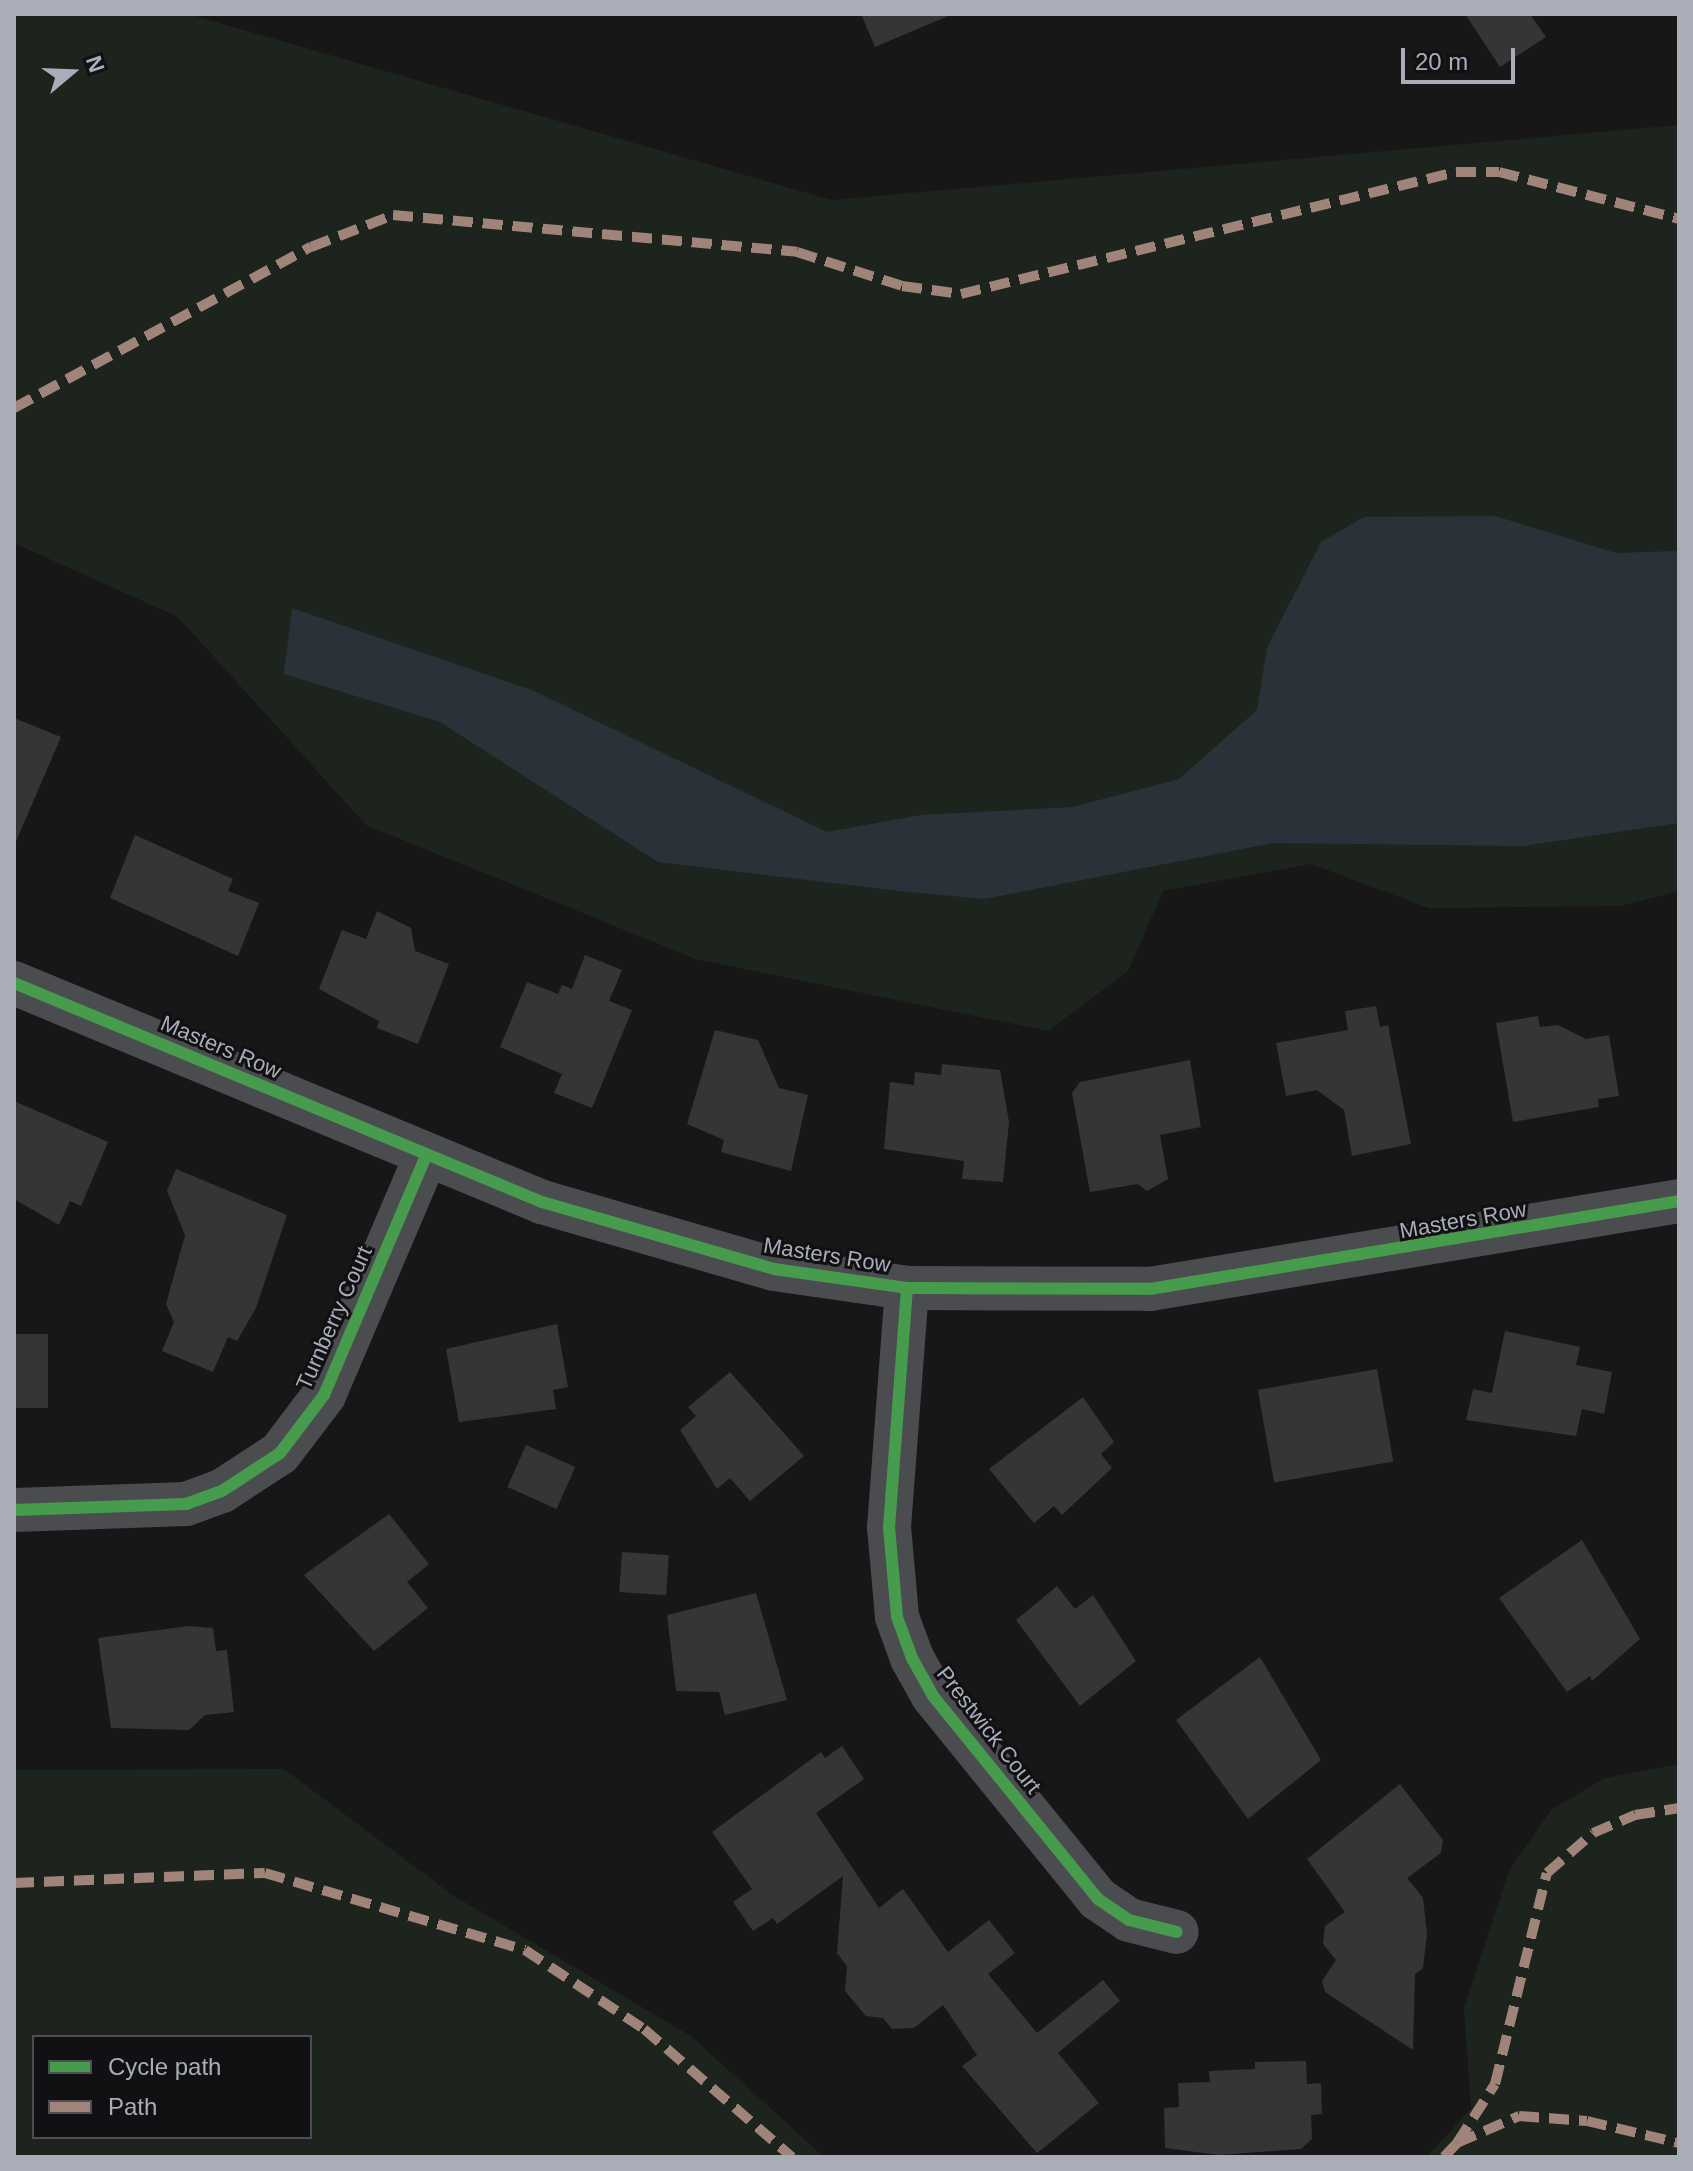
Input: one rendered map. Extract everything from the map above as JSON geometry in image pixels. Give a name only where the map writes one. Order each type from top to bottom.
[{"type":"street","name":"Masters Row","points":[[14,983],[426,1156],[654,1239],[774,1269],[907,1288],[1150,1289],[1679,1201]]},
{"type":"street","name":"Turnberry Court","points":[[14,1510],[186,1504],[222,1491],[280,1453],[324,1395],[426,1156]]},
{"type":"street","name":"Prestwick Court","points":[[907,1288],[889,1527],[897,1617],[912,1658],[933,1696],[1098,1899],[1129,1920],[1177,1932]]},
{"type":"shaded area","points":[[14,14],[188,14],[831,200],[1679,125],[1679,891],[1621,906],[1429,908],[1311,864],[1163,891],[1128,971],[1048,1031],[696,959],[366,825],[178,617],[14,543]]},
{"type":"shaded area","points":[[1495,516],[1616,553],[1679,551],[1679,823],[1523,846],[1273,843],[984,899],[899,891],[658,862],[440,722],[284,674],[292,608],[534,691],[827,832],[921,815],[1073,807],[1179,779],[1257,710],[1267,648],[1321,542],[1364,517]]},
{"type":"shaded area","points":[[1679,1764],[1679,2157],[1427,2157],[1471,2108],[1464,2008],[1509,1871],[1551,1810],[1605,1778]]},
{"type":"shaded area","points":[[284,1769],[454,1896],[691,2036],[824,2157],[14,2157],[14,1770]]},
{"type":"building","points":[[861,14],[953,14],[875,47]]},
{"type":"building","points":[[1465,14],[1530,14],[1546,37],[1500,67]]},
{"type":"building","points":[[14,718],[61,737],[14,846]]},
{"type":"building","points":[[135,835],[233,879],[228,891],[259,903],[238,956],[110,898]]},
{"type":"building","points":[[377,911],[411,928],[415,951],[449,964],[418,1044],[377,1028],[379,1021],[319,989],[342,930],[366,939]]},
{"type":"building","points":[[585,955],[622,970],[609,1001],[632,1010],[592,1108],[554,1093],[562,1074],[500,1047],[527,982],[558,994],[562,985],[572,989]]},
{"type":"building","points":[[1376,1006],[1380,1027],[1388,1025],[1411,1144],[1352,1156],[1344,1110],[1317,1090],[1286,1096],[1276,1043],[1348,1030],[1345,1011]]},
{"type":"building","points":[[1538,1016],[1540,1027],[1558,1025],[1586,1039],[1609,1035],[1619,1096],[1598,1099],[1599,1107],[1513,1122],[1496,1023]]},
{"type":"building","points":[[715,1030],[758,1040],[779,1088],[808,1095],[791,1171],[721,1152],[724,1140],[687,1124]]},
{"type":"building","points":[[1190,1060],[1201,1127],[1160,1135],[1168,1179],[1147,1191],[1138,1184],[1090,1192],[1072,1093],[1080,1082]]},
{"type":"building","points":[[942,1064],[1000,1070],[1009,1122],[1003,1182],[962,1179],[964,1161],[884,1149],[890,1082],[914,1085],[915,1072],[941,1075]]},
{"type":"building","points":[[14,1101],[108,1142],[81,1206],[70,1201],[59,1225],[14,1199]]},
{"type":"building","points":[[176,1169],[287,1215],[256,1308],[237,1341],[228,1337],[213,1372],[162,1351],[174,1322],[166,1304],[185,1235],[167,1191]]},
{"type":"building","points":[[557,1324],[568,1387],[553,1390],[556,1409],[459,1422],[446,1349]]},
{"type":"building","points":[[1505,1331],[1580,1347],[1576,1365],[1612,1372],[1604,1414],[1582,1409],[1576,1436],[1466,1420],[1473,1389],[1492,1393]]},
{"type":"building","points":[[14,1334],[48,1334],[48,1408],[14,1408]]},
{"type":"building","points":[[1377,1369],[1393,1462],[1274,1483],[1258,1390]]},
{"type":"building","points":[[730,1372],[804,1456],[750,1501],[730,1478],[717,1489],[680,1430],[696,1416],[688,1407]]},
{"type":"building","points":[[1083,1397],[1114,1442],[1101,1454],[1112,1468],[1062,1515],[1054,1506],[1034,1523],[989,1469]]},
{"type":"building","points":[[526,1445],[575,1467],[557,1509],[507,1487]]},
{"type":"building","points":[[389,1514],[429,1564],[407,1582],[428,1608],[374,1651],[304,1575]]},
{"type":"building","points":[[1582,1540],[1640,1639],[1592,1681],[1590,1676],[1567,1692],[1499,1598]]},
{"type":"building","points":[[622,1552],[669,1555],[666,1595],[619,1592]]},
{"type":"building","points":[[1057,1586],[1075,1609],[1093,1595],[1136,1661],[1080,1706],[1016,1620]]},
{"type":"building","points":[[756,1593],[787,1700],[725,1715],[719,1692],[676,1691],[667,1615]]},
{"type":"building","points":[[189,1626],[213,1628],[216,1651],[227,1650],[234,1712],[205,1715],[189,1730],[111,1728],[98,1638]]},
{"type":"building","points":[[1260,1657],[1321,1760],[1248,1819],[1176,1720]]},
{"type":"building","points":[[842,1746],[864,1779],[816,1813],[879,1908],[903,1889],[948,1952],[989,1920],[1015,1953],[988,1974],[1037,2033],[1103,1980],[1120,2001],[1058,2053],[1099,2103],[1037,2153],[962,2066],[977,2055],[943,2005],[914,2028],[892,2029],[883,2018],[866,2016],[845,1991],[847,1966],[837,1953],[843,1876],[777,1924],[773,1918],[753,1931],[733,1902],[752,1889],[712,1832],[821,1752],[825,1758]]},
{"type":"building","points":[[1400,1784],[1443,1840],[1441,1853],[1407,1878],[1423,1898],[1427,1934],[1423,1968],[1415,1974],[1413,2050],[1325,1992],[1322,1981],[1336,1960],[1323,1944],[1325,1926],[1345,1912],[1307,1859]]},
{"type":"building","points":[[1306,2061],[1307,2084],[1321,2083],[1322,2114],[1311,2115],[1312,2139],[1301,2149],[1219,2155],[1165,2148],[1164,2108],[1179,2107],[1178,2083],[1210,2082],[1209,2071],[1255,2069],[1255,2062]]},
{"type":"marked path","points":[[14,408],[311,247],[393,215],[797,252],[902,286],[961,294],[1456,172],[1499,172],[1679,219]]},
{"type":"marked path","points":[[1457,2143],[1495,2084],[1547,1873],[1593,1833],[1635,1815],[1679,1808]]},
{"type":"marked path","points":[[14,1883],[265,1873],[525,1950],[644,2029],[792,2157]]},
{"type":"marked path","points":[[1444,2157],[1457,2143],[1519,2116],[1587,2121],[1679,2143]]},
{"type":"cycle path","points":[[14,983],[542,1202],[774,1269],[907,1288],[1150,1289],[1679,1201]]},
{"type":"cycle path","points":[[14,1510],[186,1504],[222,1491],[280,1453],[324,1395],[426,1156]]},
{"type":"cycle path","points":[[907,1288],[889,1527],[897,1617],[912,1658],[933,1696],[1098,1899],[1129,1920],[1177,1932]]}]
